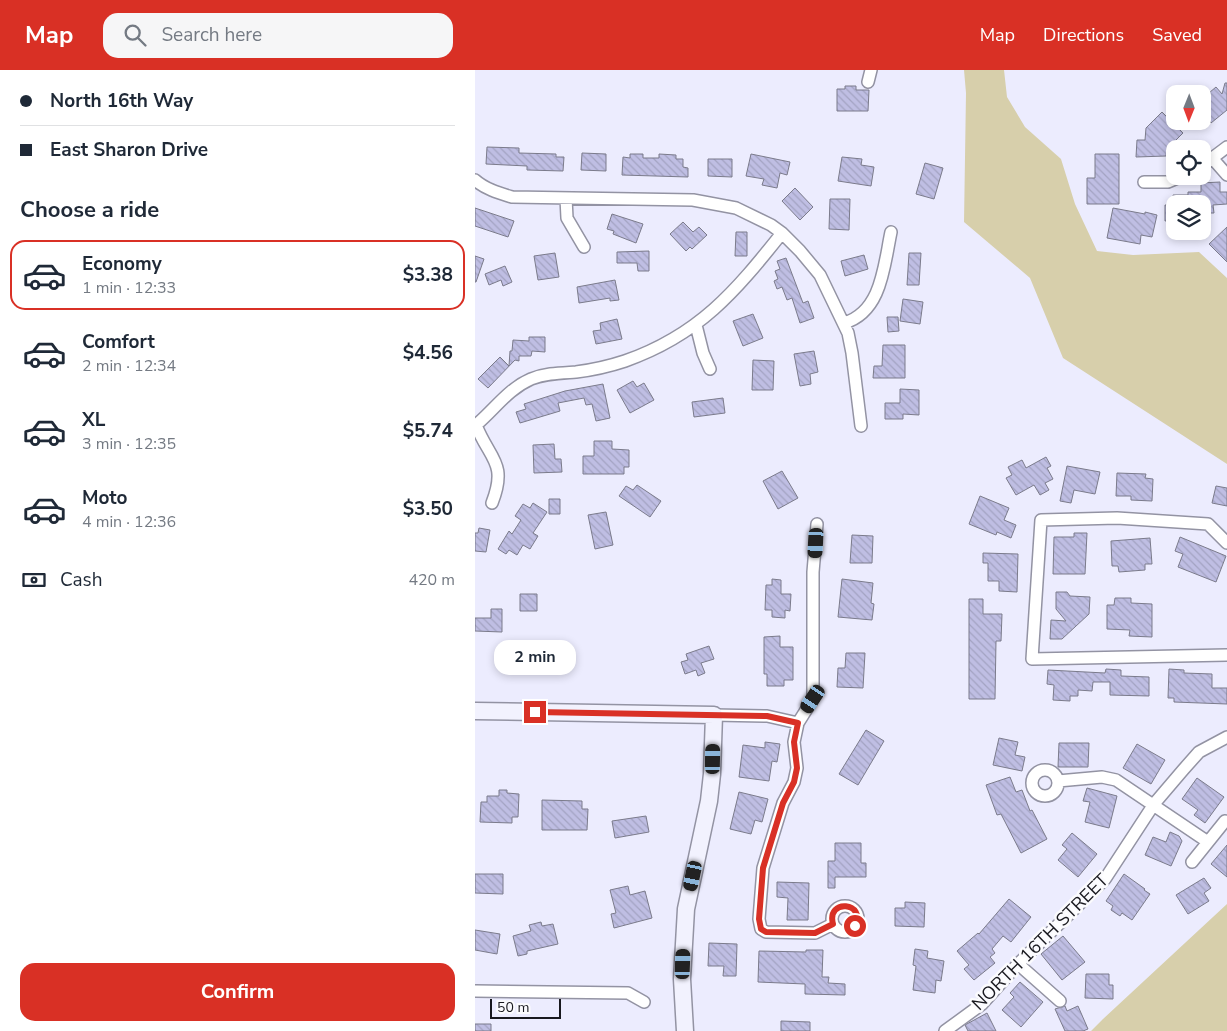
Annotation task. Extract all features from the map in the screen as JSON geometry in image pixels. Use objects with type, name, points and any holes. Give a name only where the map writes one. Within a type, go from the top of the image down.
[{"type":"street","points":[[868,82],[871,70]]},
{"type":"street","points":[[1227,146],[1213,159],[1227,175]]},
{"type":"street","points":[[475,180],[480,185],[512,197],[693,200],[718,203],[736,208],[782,233],[820,274],[844,323],[853,353],[861,426]]},
{"type":"street","points":[[1144,182],[1166,182]]},
{"type":"street","points":[[566,198],[567,218],[584,247]]},
{"type":"street","points":[[844,323],[862,315],[875,296],[881,282],[891,232]]},
{"type":"street","points":[[492,502],[498,486],[498,472],[493,455],[476,425],[506,394],[531,379],[545,374],[579,372],[623,361],[647,352],[696,325],[735,290],[782,233]]},
{"type":"street","points":[[696,325],[703,353],[710,369]]},
{"type":"street","points":[[1227,542],[1208,524],[1117,518],[1041,520],[1032,659],[1227,655]]},
{"type":"street","points":[[817,524],[813,572],[813,699],[798,723],[794,742],[797,768],[794,782],[783,803],[763,868],[759,919],[761,929],[766,932],[815,933],[833,924]]},
{"type":"street","points":[[475,711],[767,716],[798,723]]},
{"type":"street","points":[[685,1031],[683,979],[686,909],[709,801],[714,715]]},
{"type":"street","name":"NORTH 16TH STREET","points":[[945,1031],[982,1004],[1018,964],[1105,879],[1155,804],[1199,752],[1227,737]]},
{"type":"street","points":[[1058,781],[1102,777],[1116,780],[1155,804],[1208,842]]},
{"type":"street","points":[[1192,862],[1225,821]]},
{"type":"street","points":[[1018,964],[1060,1002]]},
{"type":"street","points":[[475,991],[628,993],[644,1002]]},
{"type":"shaded area","points":[[964,70],[1004,70],[1007,97],[1025,127],[1061,159],[1075,204],[1097,251],[1133,255],[1199,252],[1227,278],[1227,464],[1063,358],[1030,278],[964,222],[966,93]]},
{"type":"shaded area","points":[[1227,904],[1227,1031],[1091,1031],[1103,1019]]},
{"type":"building","points":[[1225,83],[1227,83],[1227,110],[1211,123],[1211,91],[1216,87],[1222,94]]},
{"type":"building","points":[[845,86],[856,86],[856,90],[869,90],[868,111],[837,111],[837,89],[845,89]]},
{"type":"building","points":[[1162,112],[1166,116],[1166,130],[1180,130],[1183,133],[1176,140],[1166,140],[1166,156],[1136,157],[1137,140],[1145,140],[1146,128]]},
{"type":"building","points":[[487,147],[519,148],[519,153],[556,154],[556,157],[564,157],[563,171],[527,170],[527,166],[486,164]]},
{"type":"building","points":[[582,153],[606,154],[606,171],[581,170]]},
{"type":"building","points":[[630,154],[643,154],[643,158],[659,158],[659,154],[676,155],[676,159],[683,159],[683,167],[688,168],[688,177],[622,175],[623,157],[630,158]]},
{"type":"building","points":[[751,154],[790,162],[787,175],[780,173],[777,188],[762,185],[764,179],[746,176]]},
{"type":"building","points":[[1095,154],[1119,154],[1119,204],[1087,204],[1087,178],[1095,178]]},
{"type":"building","points":[[842,157],[862,159],[861,165],[874,167],[871,186],[838,181]]},
{"type":"building","points":[[708,159],[732,159],[732,177],[708,176]]},
{"type":"building","points":[[925,163],[943,168],[934,199],[916,194]]},
{"type":"building","points":[[1211,182],[1220,182],[1220,192],[1227,192],[1227,204],[1213,205],[1214,213],[1211,213],[1211,195],[1188,195],[1188,192],[1201,192],[1201,185],[1211,185]]},
{"type":"building","points":[[795,188],[813,207],[800,220],[782,201]]},
{"type":"building","points":[[830,199],[850,199],[849,230],[829,229]]},
{"type":"building","points":[[1165,205],[1166,205],[1166,221]]},
{"type":"building","points":[[475,208],[514,221],[508,237],[475,226]]},
{"type":"building","points":[[1113,208],[1157,215],[1152,237],[1141,235],[1140,244],[1107,238]]},
{"type":"building","points":[[612,214],[643,224],[636,243],[613,234],[614,231],[607,229]]},
{"type":"building","points":[[683,222],[693,232],[699,227],[707,235],[692,249],[690,247],[686,251],[670,234]]},
{"type":"building","points":[[1227,227],[1227,262],[1209,244]]},
{"type":"building","points":[[736,232],[747,232],[747,256],[735,256]]},
{"type":"building","points":[[649,251],[649,271],[638,271],[637,263],[617,263],[617,252]]},
{"type":"building","points":[[555,253],[559,277],[538,280],[534,256]]},
{"type":"building","points":[[909,253],[921,253],[919,285],[907,285]]},
{"type":"building","points":[[864,255],[868,269],[845,276],[841,261]]},
{"type":"building","points":[[475,256],[484,259],[476,282],[475,282]]},
{"type":"building","points":[[786,258],[803,303],[808,301],[814,318],[800,323],[792,298],[787,300],[782,287],[777,289],[774,281],[778,279],[775,271],[780,269],[777,261]]},
{"type":"building","points":[[505,266],[512,282],[503,286],[501,280],[489,285],[485,274]]},
{"type":"building","points":[[615,280],[619,300],[610,301],[610,298],[579,303],[577,287]]},
{"type":"building","points":[[903,299],[923,302],[920,324],[900,321]]},
{"type":"building","points":[[753,314],[763,338],[743,346],[733,321]]},
{"type":"building","points":[[887,317],[898,317],[899,331],[888,332]]},
{"type":"building","points":[[617,319],[622,339],[596,344],[593,331],[601,330],[600,323]]},
{"type":"building","points":[[529,337],[545,337],[545,352],[532,351],[531,356],[519,356],[519,361],[515,360],[488,388],[478,379],[500,357],[509,366],[513,340],[529,341]]},
{"type":"building","points":[[883,345],[905,345],[905,378],[873,378],[874,366],[882,366]]},
{"type":"building","points":[[814,351],[818,372],[810,374],[811,384],[800,386],[794,354]]},
{"type":"building","points":[[753,360],[774,361],[773,390],[752,390]]},
{"type":"building","points":[[633,381],[637,387],[644,383],[654,400],[630,413],[617,390]]},
{"type":"building","points":[[603,384],[610,418],[596,421],[592,404],[586,405],[584,398],[558,403],[560,411],[520,423],[516,412],[526,409],[524,404],[565,391]]},
{"type":"building","points":[[900,389],[919,390],[919,415],[903,414],[903,419],[885,419],[885,403],[900,403]]},
{"type":"building","points":[[723,398],[725,413],[694,417],[692,402]]},
{"type":"building","points":[[594,441],[612,441],[612,449],[629,450],[629,467],[624,467],[624,474],[583,474],[583,456],[594,456]]},
{"type":"building","points":[[554,444],[555,459],[561,459],[562,472],[534,473],[533,445]]},
{"type":"building","points":[[1046,457],[1051,466],[1047,468],[1053,479],[1045,483],[1049,490],[1040,495],[1034,485],[1016,495],[1006,478],[1012,475],[1008,467],[1022,460],[1026,468]]},
{"type":"building","points":[[1067,466],[1100,472],[1095,494],[1074,490],[1071,503],[1060,501]]},
{"type":"building","points":[[782,471],[798,498],[778,509],[763,481]]},
{"type":"building","points":[[1117,473],[1146,474],[1145,478],[1153,479],[1152,501],[1131,500],[1131,496],[1116,496]]},
{"type":"building","points":[[637,485],[661,501],[650,517],[619,496],[626,486],[633,490]]},
{"type":"building","points":[[1216,486],[1227,488],[1227,506],[1212,503]]},
{"type":"building","points":[[980,496],[1009,508],[1004,520],[1016,525],[1011,538],[997,532],[996,535],[969,524]]},
{"type":"building","points":[[549,499],[560,499],[560,514],[549,514]]},
{"type":"building","points":[[533,503],[547,512],[533,533],[538,536],[530,549],[523,545],[517,555],[509,550],[506,554],[498,549],[509,531],[512,534],[521,520],[515,516],[523,504],[530,508]]},
{"type":"building","points":[[606,512],[613,545],[595,549],[588,515]]},
{"type":"building","points":[[479,528],[490,530],[486,552],[475,551],[475,533],[478,533]]},
{"type":"building","points":[[1074,533],[1087,533],[1085,574],[1053,574],[1054,537],[1074,537]]},
{"type":"building","points":[[852,535],[873,536],[872,563],[850,563]]},
{"type":"building","points":[[1180,537],[1226,556],[1216,582],[1178,567],[1183,554],[1175,551]]},
{"type":"building","points":[[1150,538],[1152,564],[1145,564],[1145,570],[1119,572],[1118,566],[1112,566],[1111,541]]},
{"type":"building","points":[[983,553],[1018,554],[1017,592],[999,591],[999,581],[988,581],[988,563],[983,563]]},
{"type":"building","points":[[772,579],[781,580],[781,594],[791,594],[790,611],[785,610],[785,618],[772,617],[772,610],[765,610],[766,585],[772,585]]},
{"type":"building","points":[[842,579],[873,583],[871,603],[874,604],[872,620],[838,617]]},
{"type":"building","points":[[1056,592],[1067,592],[1070,596],[1090,597],[1089,614],[1062,639],[1050,639],[1051,620],[1066,621],[1056,609]]},
{"type":"building","points":[[520,594],[537,594],[537,611],[520,611]]},
{"type":"building","points":[[1115,598],[1131,598],[1131,603],[1152,604],[1152,637],[1129,636],[1130,630],[1107,629],[1107,605],[1114,605]]},
{"type":"building","points":[[969,599],[983,599],[983,614],[1002,614],[1001,641],[996,641],[995,699],[969,699]]},
{"type":"building","points":[[491,609],[502,609],[502,632],[475,631],[475,618],[491,618]]},
{"type":"building","points":[[780,636],[780,647],[793,647],[793,680],[784,680],[784,686],[767,686],[767,674],[764,674],[764,637]]},
{"type":"building","points":[[520,642],[553,642],[553,657],[520,657]]},
{"type":"building","points":[[709,646],[714,659],[701,663],[705,673],[698,676],[696,670],[685,674],[681,662],[688,660],[686,654]]},
{"type":"building","points":[[846,653],[865,653],[863,688],[837,687],[838,668],[845,668]]},
{"type":"building","points":[[1106,669],[1121,670],[1121,676],[1149,677],[1149,696],[1110,695],[1110,682],[1093,682],[1092,691],[1078,690],[1078,696],[1070,696],[1070,701],[1053,700],[1054,685],[1047,684],[1048,670],[1105,673]]},
{"type":"building","points":[[1169,669],[1184,670],[1184,673],[1212,674],[1212,688],[1227,688],[1227,704],[1174,702],[1174,698],[1168,698]]},
{"type":"building","points":[[866,730],[884,741],[858,785],[839,774]]},
{"type":"building","points":[[999,738],[1018,742],[1015,755],[1025,757],[1022,771],[993,765]]},
{"type":"building","points":[[765,742],[780,744],[777,762],[772,761],[769,781],[739,777],[743,745],[765,748]]},
{"type":"building","points":[[1059,743],[1089,743],[1088,767],[1058,767]]},
{"type":"building","points":[[1137,744],[1165,760],[1151,784],[1123,768]]},
{"type":"building","points":[[1010,777],[1016,792],[1022,790],[1030,811],[1032,810],[1047,839],[1021,853],[1001,814],[997,815],[986,785]]},
{"type":"building","points":[[1197,778],[1224,797],[1205,823],[1194,815],[1198,810],[1182,799]]},
{"type":"building","points":[[1087,788],[1117,796],[1109,828],[1085,822],[1090,802],[1083,801]]},
{"type":"building","points":[[499,790],[507,790],[507,793],[519,794],[518,817],[512,817],[512,823],[480,822],[481,802],[487,802],[487,796],[499,796]]},
{"type":"building","points":[[739,792],[768,799],[762,822],[755,820],[751,834],[730,829]]},
{"type":"building","points":[[542,800],[582,801],[582,809],[588,809],[587,830],[542,830]]},
{"type":"building","points":[[646,816],[649,832],[615,838],[612,821]]},
{"type":"building","points":[[1170,832],[1179,836],[1182,841],[1171,866],[1145,855],[1153,837],[1166,842]]},
{"type":"building","points":[[1072,833],[1097,854],[1078,877],[1058,860],[1067,849],[1062,845]]},
{"type":"building","points":[[835,843],[861,843],[861,863],[866,863],[866,877],[835,877],[835,888],[828,888],[828,861],[835,861]]},
{"type":"building","points":[[1227,845],[1227,877],[1211,864]]},
{"type":"building","points":[[475,874],[503,874],[503,894],[475,893]]},
{"type":"building","points":[[1124,874],[1150,894],[1132,920],[1122,913],[1120,916],[1111,910],[1113,906],[1106,901]]},
{"type":"building","points":[[1204,878],[1211,888],[1204,893],[1209,901],[1188,914],[1176,895]]},
{"type":"building","points":[[777,882],[809,883],[808,920],[787,920],[788,898],[777,897]]},
{"type":"building","points":[[628,886],[630,895],[645,891],[652,918],[614,928],[611,914],[616,913],[610,890]]},
{"type":"building","points":[[1009,899],[1031,917],[1011,942],[1003,936],[992,949],[995,953],[990,957],[995,963],[974,980],[964,969],[969,965],[957,951],[979,934]]},
{"type":"building","points":[[905,902],[925,903],[924,927],[895,926],[895,908],[905,908]]},
{"type":"building","points":[[541,922],[542,926],[553,924],[558,944],[527,951],[527,954],[518,956],[513,936],[531,931],[529,925]]},
{"type":"building","points":[[475,930],[500,934],[497,954],[475,950]]},
{"type":"building","points":[[1063,936],[1085,962],[1062,980],[1041,954]]},
{"type":"building","points":[[709,943],[737,944],[736,976],[723,976],[724,966],[708,966]]},
{"type":"building","points":[[915,949],[928,951],[927,958],[944,961],[941,981],[936,980],[935,993],[913,990],[916,966],[913,965]]},
{"type":"building","points":[[806,950],[823,950],[822,977],[829,977],[828,983],[845,984],[845,995],[805,994],[805,984],[758,982],[759,951],[806,952]]},
{"type":"building","points":[[1086,974],[1109,974],[1109,985],[1113,985],[1113,999],[1085,998]]},
{"type":"building","points":[[1020,982],[1043,1002],[1021,1027],[1002,1010],[1014,997],[1010,993]]},
{"type":"building","points":[[1065,1006],[1067,1011],[1078,1006],[1088,1029],[1083,1031],[1065,1031],[1055,1009]]},
{"type":"building","points":[[987,1013],[996,1031],[968,1031],[965,1025]]},
{"type":"building","points":[[781,1021],[810,1022],[810,1031],[781,1031]]},
{"type":"building","points":[[475,1024],[491,1024],[491,1031],[475,1031]]},
{"type":"route","points":[[535,712],[767,716],[798,723],[794,742],[797,768],[794,782],[783,803],[763,868],[759,919],[761,929],[766,932],[815,933],[833,924],[832,916],[838,907],[842,906],[853,908],[857,914],[858,918],[855,926]]}]
